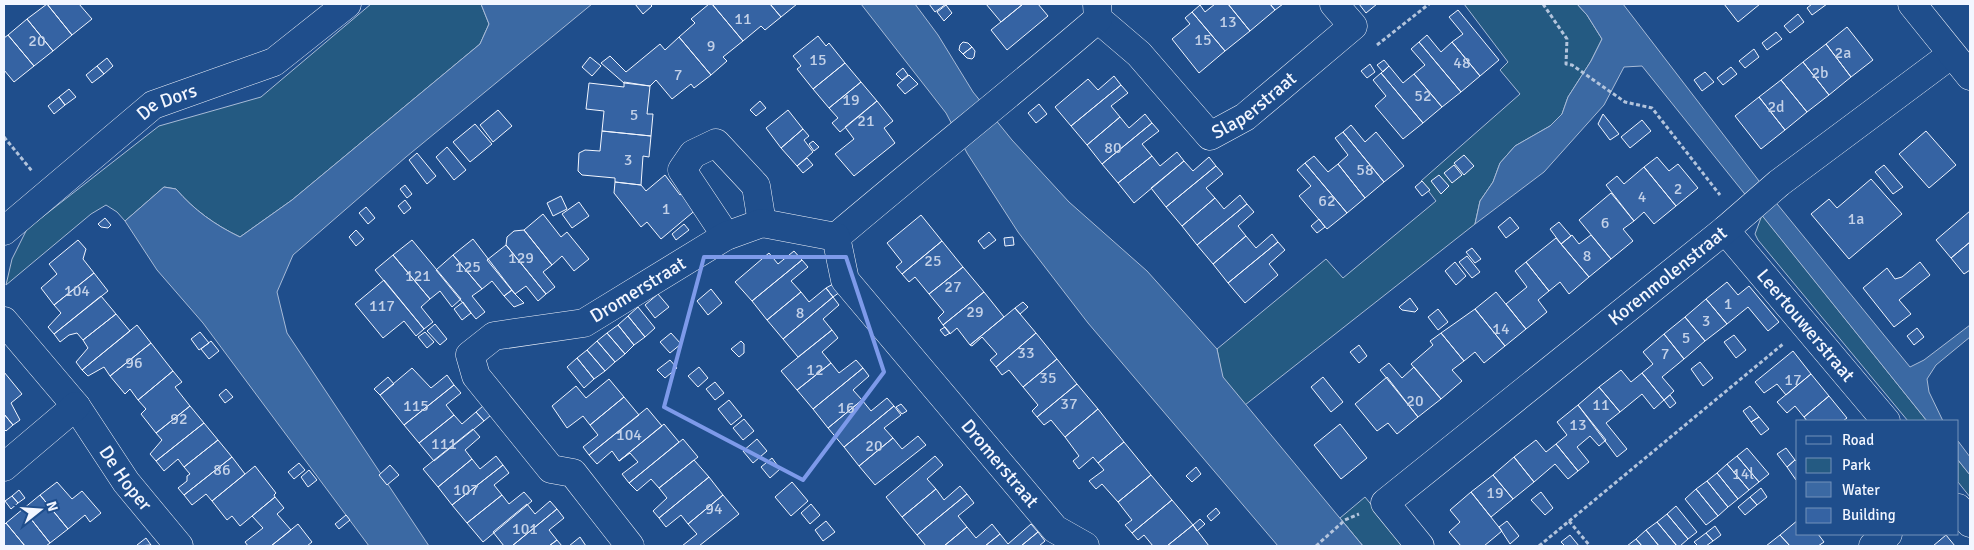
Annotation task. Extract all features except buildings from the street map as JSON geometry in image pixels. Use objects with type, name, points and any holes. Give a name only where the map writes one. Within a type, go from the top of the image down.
[{"type":"street","name":"De Dors","points":[[4,231],[153,104],[274,62],[347,4]]},
{"type":"street","points":[[1334,4],[1353,26]]},
{"type":"street","points":[[1912,4],[1970,76]]},
{"type":"street","name":"Slaperstraat","points":[[836,237],[948,142],[998,105],[1097,11],[1139,54],[1210,136],[1245,116],[1353,26]]},
{"type":"street","name":"Korenmolenstraat","points":[[1420,546],[1385,503],[1779,184],[1952,54]]},
{"type":"street","points":[[726,236],[682,170],[693,154],[716,143],[756,186],[762,223],[836,237]]},
{"type":"street","name":"Leertouwerstraat","points":[[1737,219],[1807,325],[1885,420]]},
{"type":"street","name":"Dromerstraat","points":[[630,546],[573,473],[551,469],[531,446],[476,376],[470,355],[494,336],[584,323],[726,236],[762,223]]},
{"type":"street","name":"Dromerstraat","points":[[836,237],[845,280],[1055,530],[1085,546]]},
{"type":"street","name":"De Hoper","points":[[4,321],[76,406],[126,482],[179,546]]},
{"type":"street","points":[[4,467],[76,406]]},
{"type":"street","points":[[1959,509],[1970,523]]},
{"type":"street","points":[[1873,546],[1887,535]]},
{"type":"path","points":[[1353,26],[1378,45],[1429,4]]},
{"type":"path","points":[[1543,4],[1567,40],[1566,64],[1572,64],[1625,102],[1652,108],[1737,219]]},
{"type":"path","points":[[4,137],[49,192]]},
{"type":"path","points":[[1539,546],[1807,325]]},
{"type":"path","points":[[1316,546],[1345,520]]},
{"type":"path","points":[[1569,521],[1590,546]]},
{"type":"highlighted area","points":[[704,257],[846,257],[884,372],[803,480],[664,407]]},
{"type":"green space","points":[[371,4],[481,4],[489,24],[480,44],[292,200],[240,237],[205,216],[176,189],[164,187],[125,221],[117,212],[106,205],[91,214],[6,285],[12,259],[27,229],[159,126],[261,97]]},
{"type":"green space","points":[[1464,4],[1577,4],[1587,15],[1602,39],[1591,61],[1568,97],[1562,114],[1550,126],[1515,146],[1500,163],[1493,182],[1480,201],[1475,224],[1245,405],[1222,377],[1217,349],[1326,259],[1343,278],[1436,201],[1421,181],[1520,94],[1500,70],[1508,62]]},
{"type":"green space","points":[[1762,215],[1926,420],[1907,420],[1755,234]]},
{"type":"green space","points":[[1959,461],[1970,475],[1970,497],[1959,483]]},
{"type":"green space","points":[[1365,497],[1405,546],[1363,546],[1340,518]]},
{"type":"water","points":[[481,4],[592,4],[406,157],[293,255],[277,292],[287,333],[429,546],[369,546],[203,323],[157,270],[125,221],[164,187],[176,189],[205,216],[240,237],[292,200],[480,44],[489,24]]},
{"type":"water","points":[[861,4],[915,4],[938,35],[973,92],[1012,140],[1069,202],[1147,271],[1217,349],[1223,377],[1363,546],[1278,546],[1088,323],[1018,232],[967,153],[946,113]]},
{"type":"water","points":[[1577,4],[1623,4],[1769,194],[1910,367],[1924,360],[1970,325],[1970,337],[1936,365],[1927,379],[1929,392],[1943,420],[1926,420],[1642,66],[1624,67],[1604,105],[1544,172],[1475,224],[1480,201],[1493,182],[1500,163],[1515,146],[1550,126],[1562,114],[1568,97],[1591,61],[1602,39],[1587,15]]},
{"type":"water","points":[[1959,442],[1970,457],[1970,475],[1959,461]]}]
